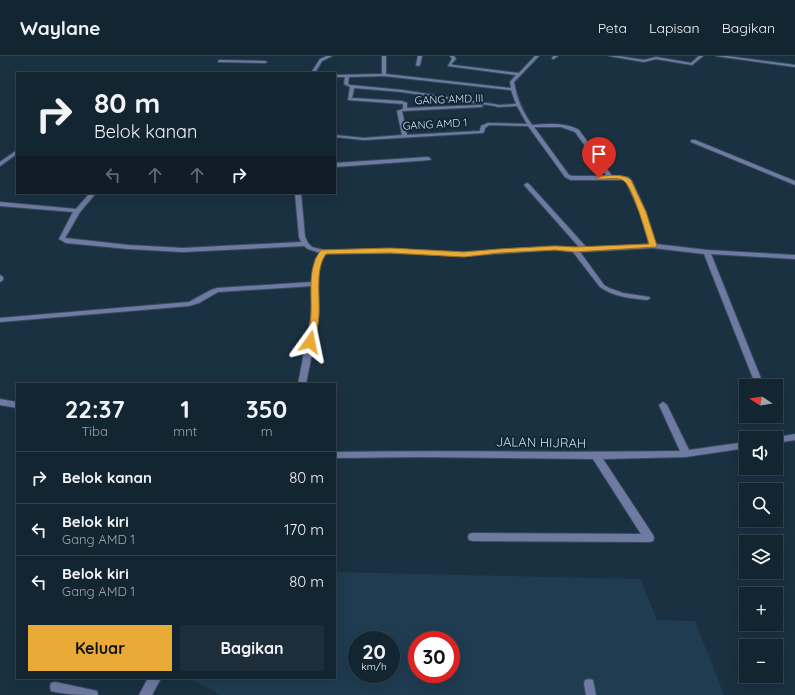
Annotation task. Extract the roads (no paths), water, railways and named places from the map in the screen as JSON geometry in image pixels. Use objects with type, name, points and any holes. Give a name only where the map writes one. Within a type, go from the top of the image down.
[{"type":"street","points":[[226,56],[218,62],[265,62]]},
{"type":"street","points":[[316,56],[322,58],[330,56]]},
{"type":"street","points":[[384,56],[384,75]]},
{"type":"street","points":[[418,65],[420,56]]},
{"type":"street","points":[[452,56],[454,59],[449,65],[518,74]]},
{"type":"street","points":[[537,56],[518,74],[512,82],[512,89],[531,126],[567,176],[576,179],[610,177],[626,178],[629,181],[643,212],[653,246]]},
{"type":"street","points":[[611,56],[644,61],[656,58],[692,64],[701,56]]},
{"type":"street","points":[[718,56],[795,66]]},
{"type":"street","points":[[314,72],[322,58]]},
{"type":"street","name":"GANG AMD III","points":[[336,76],[384,75],[512,89]]},
{"type":"street","points":[[347,76],[346,84],[352,86],[402,91],[502,106]]},
{"type":"street","name":"GANG AMD III","points":[[352,86],[350,99],[402,102],[405,103],[405,109],[520,106]]},
{"type":"street","points":[[405,109],[399,111],[405,136]]},
{"type":"street","name":"GANG AMD 1","points":[[336,136],[364,139],[482,132],[483,127],[488,124],[531,126]]},
{"type":"street","points":[[531,126],[562,125],[577,131],[610,177]]},
{"type":"street","points":[[693,141],[795,183]]},
{"type":"street","points":[[0,164],[16,153]]},
{"type":"street","points":[[336,165],[428,159]]},
{"type":"street","points":[[527,185],[584,248]]},
{"type":"street","points":[[92,194],[77,211],[62,239],[63,241],[128,247],[188,250],[305,244]]},
{"type":"street","points":[[298,194],[302,237],[305,244],[310,248],[324,252],[390,250],[464,254],[555,248],[575,250],[584,248],[653,246],[707,252],[795,256]]},
{"type":"street","points":[[0,204],[77,211]]},
{"type":"street","points":[[575,250],[602,286],[608,291],[647,298]]},
{"type":"street","points":[[302,383],[315,316],[315,284],[318,259],[324,252]]},
{"type":"street","points":[[707,252],[757,379]]},
{"type":"street","points":[[0,320],[189,304],[198,301],[209,293],[217,290],[315,284]]},
{"type":"street","points":[[0,402],[16,405]]},
{"type":"street","points":[[663,405],[686,454]]},
{"type":"street","points":[[783,439],[795,437]]},
{"type":"street","name":"JALAN HIJRAH","points":[[336,455],[422,454],[596,456],[686,454],[739,446]]},
{"type":"street","points":[[473,537],[650,538],[596,456]]},
{"type":"street","points":[[145,695],[154,679]]},
{"type":"lane","points":[[55,687],[93,695]]}]
